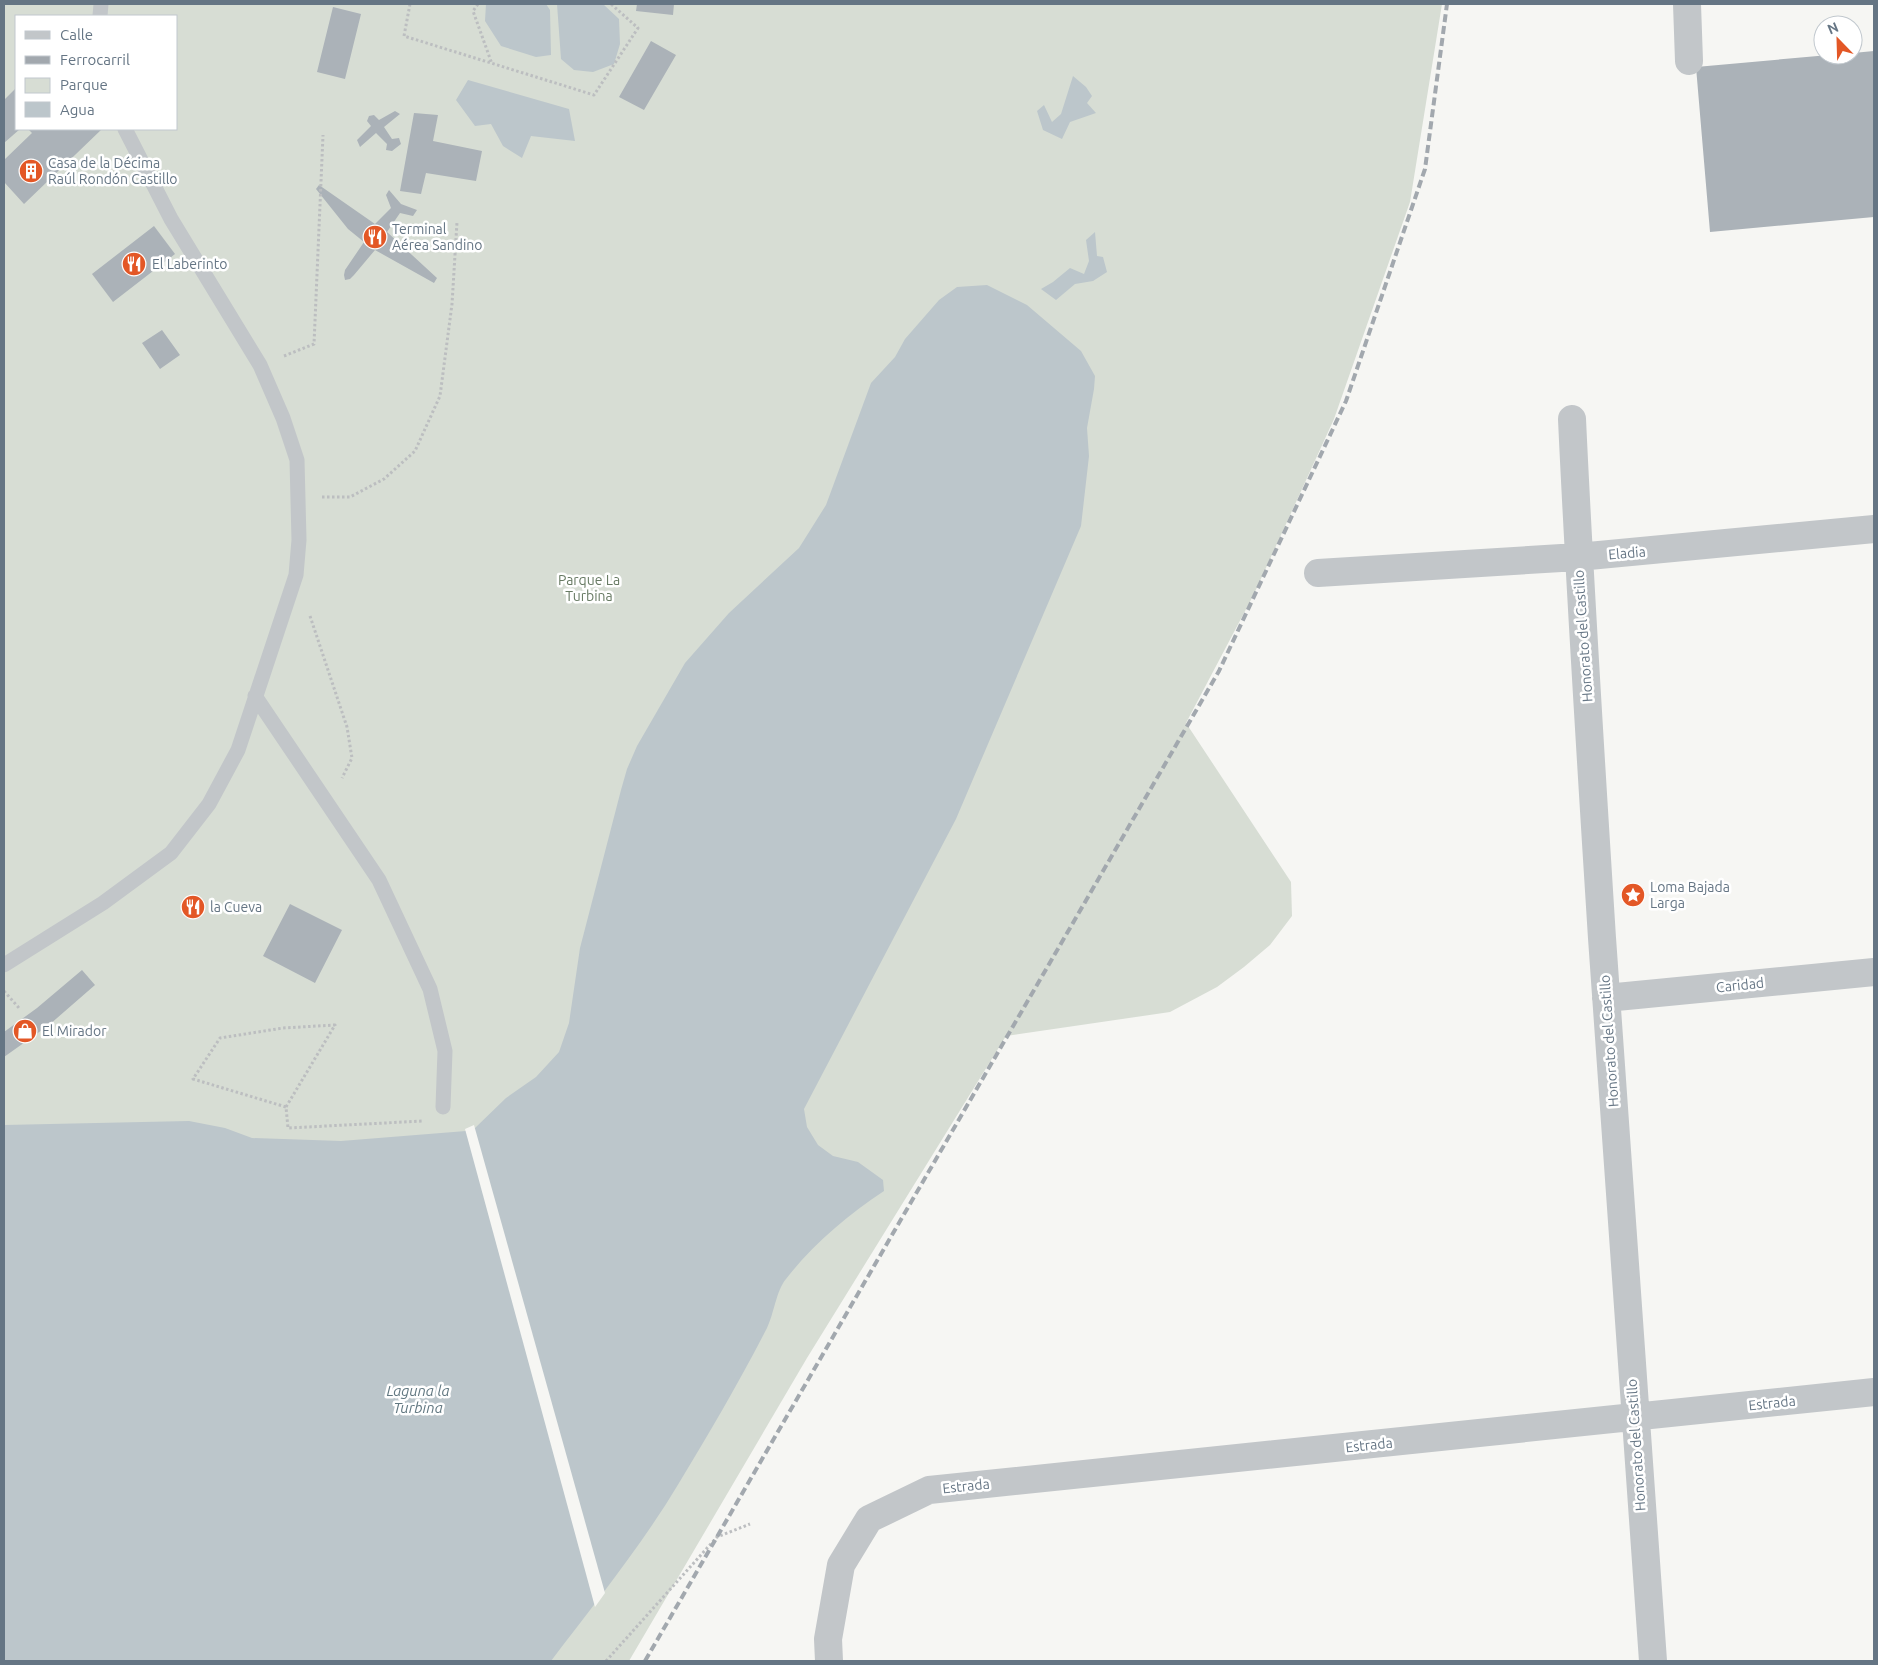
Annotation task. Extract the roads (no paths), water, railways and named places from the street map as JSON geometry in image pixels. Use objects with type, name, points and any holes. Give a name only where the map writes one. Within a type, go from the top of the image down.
[{"type":"street","points":[[1687,4],[1689,61]]},
{"type":"street","name":"Honorato del Castillo","points":[[1572,419],[1578,557],[1606,998],[1634,1418],[1653,1661]]},
{"type":"street","name":"Eladia","points":[[1318,573],[1578,557],[1874,529]]},
{"type":"street","name":"Caridad","points":[[1606,998],[1874,972]]},
{"type":"street","name":"Estrada","points":[[829,1661],[828,1639],[841,1565],[869,1519],[929,1490],[1874,1392]]},
{"type":"lane","points":[[4,965],[103,903],[171,853],[208,804],[238,750],[296,575],[298,540],[296,460],[283,418],[260,365],[171,219],[126,130]]},
{"type":"lane","points":[[255,696],[379,880],[430,989],[445,1051],[443,1107]]},
{"type":"water","points":[[486,4],[546,4],[550,10],[551,55],[536,57],[501,46],[485,21]]},
{"type":"water","points":[[557,4],[603,4],[619,19],[620,44],[614,64],[593,72],[574,70],[561,59]]},
{"type":"water","points":[[1073,76],[1086,87],[1092,96],[1087,103],[1096,113],[1070,122],[1062,139],[1043,130],[1037,111],[1044,105],[1052,122],[1061,114]]},
{"type":"water","points":[[468,80],[569,109],[575,141],[531,136],[522,158],[503,146],[491,124],[475,126],[456,100]]},
{"type":"water","points":[[1095,232],[1097,256],[1103,257],[1107,272],[1093,281],[1075,284],[1056,300],[1041,289],[1070,268],[1084,274],[1089,261],[1086,240]]},
{"type":"water","name":"Laguna la Turbina","points":[[987,285],[1027,305],[1081,351],[1095,376],[1087,428],[1089,456],[1081,526],[956,819],[804,1109],[807,1127],[818,1145],[833,1156],[858,1162],[883,1180],[884,1191],[832,1231],[796,1266],[786,1279],[780,1290],[767,1328],[735,1387],[665,1506],[634,1551],[551,1661],[4,1661],[4,1125],[189,1121],[225,1128],[252,1138],[341,1141],[466,1131],[475,1128],[506,1098],[536,1077],[559,1052],[569,1023],[580,948],[621,790],[627,769],[637,746],[685,663],[729,613],[799,548],[826,505],[871,383],[895,357],[905,339],[939,300],[957,287]]},
{"type":"railway","points":[[645,1661],[1219,671],[1346,401],[1425,169],[1447,4]]},
{"type":"place","name":"Casa de la Décima Raúl Rondón Castillo","points":[[31,171]]},
{"type":"place","name":"Terminal Aérea Sandino","points":[[375,237]]},
{"type":"place","name":"El Laberinto","points":[[134,264]]},
{"type":"place","name":"Loma Bajada Larga","points":[[1633,895]]},
{"type":"place","name":"la Cueva","points":[[193,907]]},
{"type":"place","name":"El Mirador","points":[[25,1031]]},
{"type":"park label","name":"Parque La Turbina","points":[[589,588]]}]
